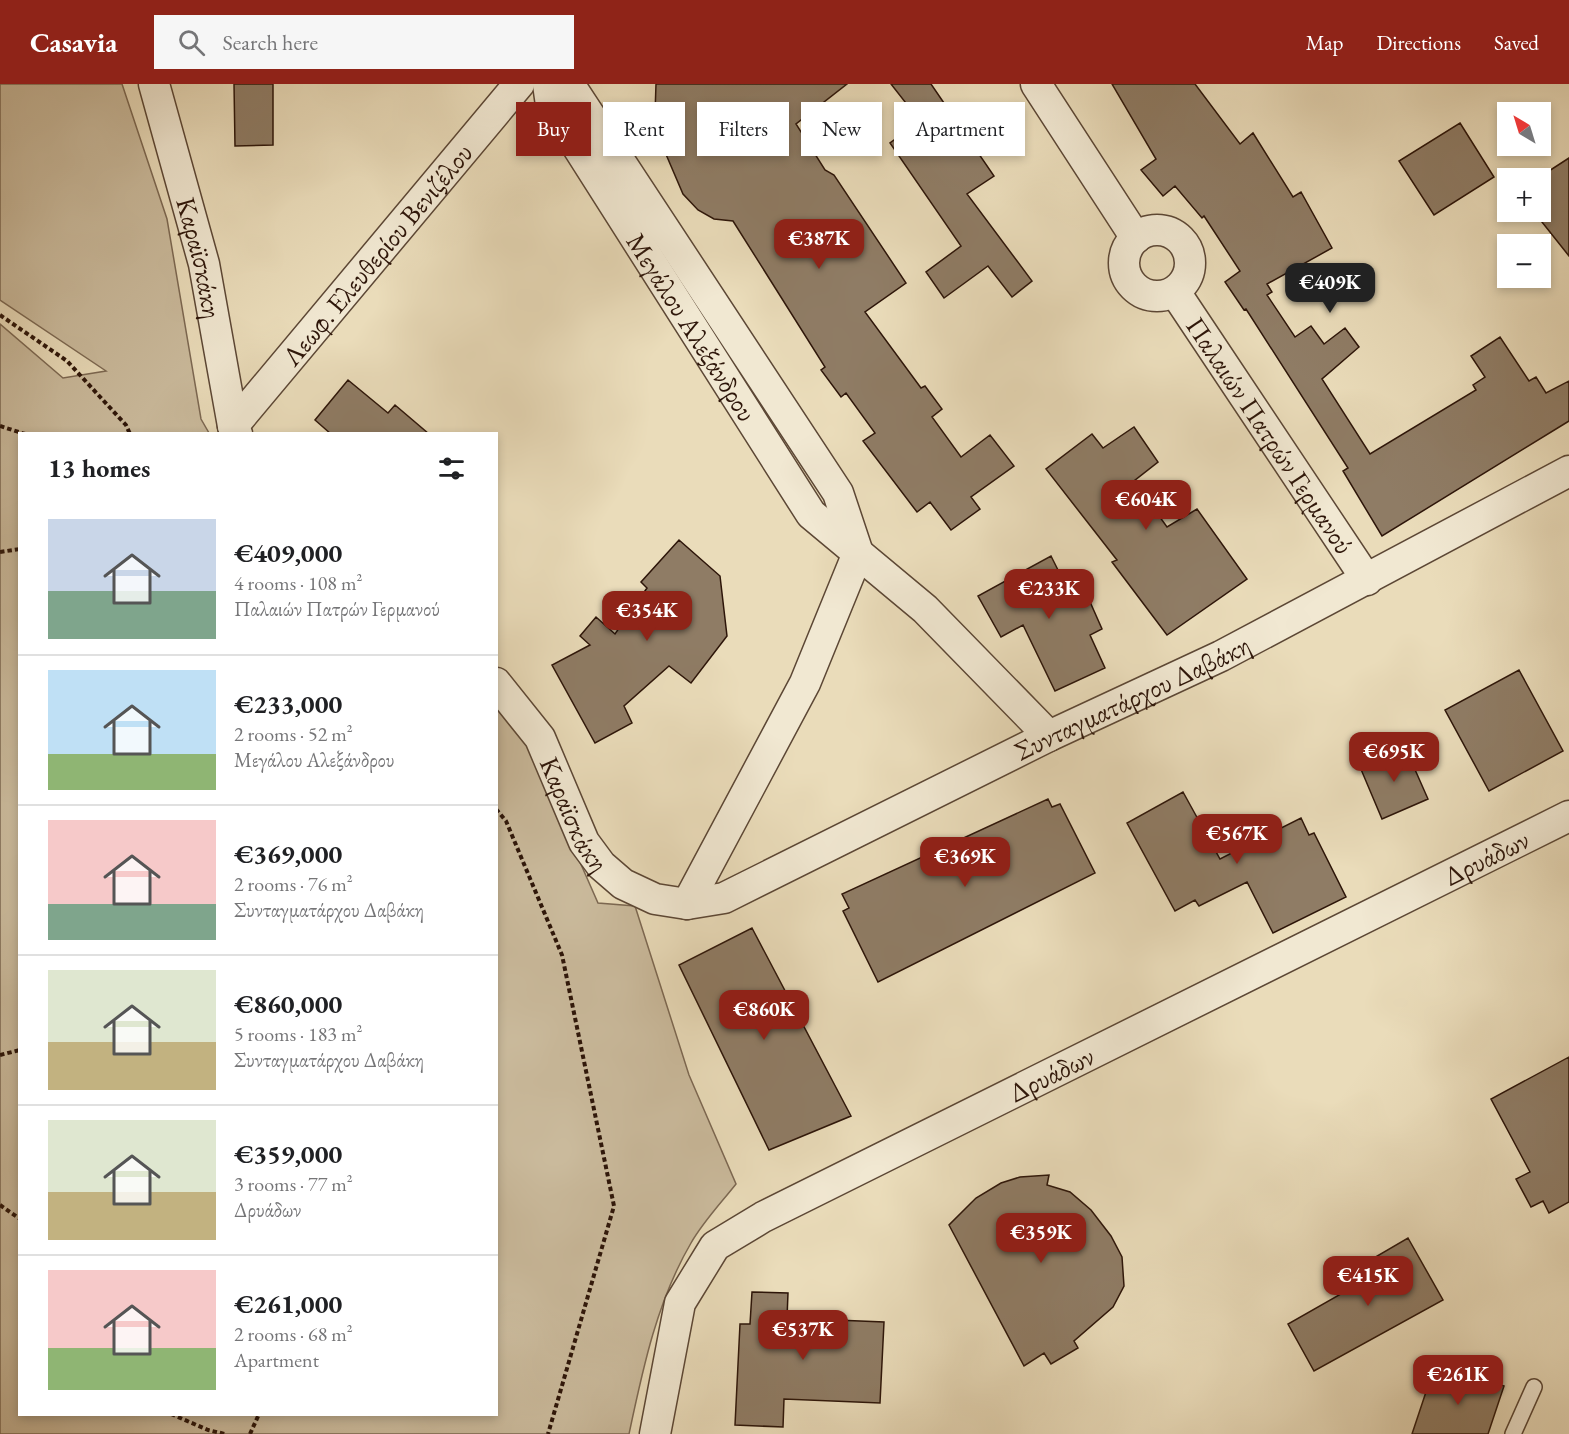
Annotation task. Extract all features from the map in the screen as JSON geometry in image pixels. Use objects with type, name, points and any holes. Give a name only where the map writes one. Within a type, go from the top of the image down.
[{"type":"street","name":"Καραϊσκάκη","points":[[154,84],[204,264],[235,430]]},
{"type":"street","name":"Λεωφ. Ελευθερίου Βενιζέλου","points":[[235,430],[519,84]]},
{"type":"street","name":"Μεγάλου Αλεξάνδρου","points":[[548,84],[551,105],[811,514],[925,609],[1049,736]]},
{"type":"street","name":"Μεγάλου Αλεξάνδρου","points":[[569,84],[838,493],[858,553]]},
{"type":"street","points":[[1036,84],[1136,238]]},
{"type":"street","name":"Παλαιών Πατρών Γερμανού","points":[[1156,230],[1176,236],[1184,244],[1191,264],[1188,275],[1175,292],[1153,296],[1134,287],[1124,268],[1128,247],[1136,238],[1156,230]]},
{"type":"street","name":"Παλαιών Πατρών Γερμανού","points":[[1175,292],[1367,580]]},
{"type":"street","name":"Συνταγματάρχου Δαβάκη","points":[[687,904],[724,898],[1049,736],[1221,656],[1569,471]]},
{"type":"street","points":[[687,904],[805,683],[858,553]]},
{"type":"street","name":"Καραϊσκάκη","points":[[498,686],[540,738],[584,842],[601,866],[623,884],[655,899],[687,904]]},
{"type":"street","name":"Δρυάδων","points":[[655,1434],[680,1304],[715,1246],[763,1217],[1569,816]]},
{"type":"lane","points":[[1513,1434],[1534,1387]]},
{"type":"path","points":[[0,315],[67,361],[126,425],[129,432]]},
{"type":"path","points":[[0,426],[19,432]]},
{"type":"path","points":[[0,552],[18,549]]},
{"type":"path","points":[[498,811],[506,821],[562,955],[614,1206],[549,1434]]},
{"type":"path","points":[[0,1055],[18,1050]]},
{"type":"path","points":[[0,1205],[18,1218]]},
{"type":"path","points":[[176,1416],[208,1430],[225,1434]]},
{"type":"path","points":[[250,1434],[258,1416]]},
{"type":"shaded area","points":[[0,84],[122,84],[167,219],[201,419],[208,432],[18,432],[18,1416],[498,1416],[498,701],[528,744],[598,903],[635,906],[689,1075],[736,1184],[696,1235],[669,1288],[646,1360],[629,1434],[0,1434],[0,324],[63,378],[106,371],[0,300]]},
{"type":"building","points":[[234,84],[273,84],[273,145],[235,146]]},
{"type":"building","points":[[656,84],[847,84],[824,102],[801,102],[801,120],[796,124],[801,132],[801,156],[816,156],[825,170],[834,175],[906,283],[865,312],[921,388],[925,386],[942,409],[932,417],[961,457],[990,435],[1014,466],[971,497],[980,509],[951,530],[930,502],[917,512],[863,441],[875,433],[846,393],[841,397],[821,370],[825,367],[733,221],[714,219],[698,210],[683,194],[667,156],[685,156],[685,102],[655,102]]},
{"type":"building","points":[[891,84],[931,84],[943,102],[905,102]]},
{"type":"building","points":[[1112,84],[1195,84],[1240,144],[1253,133],[1293,197],[1301,192],[1332,248],[1267,284],[1272,292],[1267,295],[1295,337],[1311,326],[1324,344],[1345,328],[1359,347],[1322,379],[1370,454],[1476,390],[1473,385],[1485,377],[1471,356],[1500,337],[1529,381],[1536,377],[1546,393],[1569,381],[1569,421],[1382,536],[1343,471],[1348,468],[1246,309],[1244,310],[1225,282],[1240,271],[1204,216],[1202,218],[1175,186],[1163,196],[1141,170],[1156,159]]},
{"type":"building","points":[[1460,123],[1494,177],[1434,215],[1399,161]]},
{"type":"building","points":[[899,156],[980,156],[994,176],[967,194],[1032,281],[1012,297],[988,266],[944,298],[926,272],[961,246]]},
{"type":"building","points":[[1569,158],[1569,256],[1542,222],[1551,222],[1551,170]]},
{"type":"building","points":[[348,380],[388,413],[395,405],[427,432],[329,432],[315,420]]},
{"type":"building","points":[[1134,427],[1158,462],[1134,481],[1167,527],[1197,509],[1247,579],[1167,635],[1112,562],[1117,560],[1046,469],[1092,434],[1103,448]]},
{"type":"building","points":[[679,540],[720,576],[727,636],[691,683],[669,666],[624,706],[632,723],[595,743],[552,665],[590,645],[580,636],[596,617],[615,634],[647,588],[641,582]]},
{"type":"building","points":[[1051,556],[1065,584],[1079,577],[1102,629],[1090,635],[1105,668],[1055,691],[1023,625],[1001,637],[978,596]]},
{"type":"building","points":[[1519,670],[1563,751],[1489,791],[1445,710]]},
{"type":"building","points":[[1405,747],[1428,799],[1382,819],[1360,767]]},
{"type":"building","points":[[1183,792],[1220,859],[1301,818],[1309,835],[1314,833],[1346,897],[1273,933],[1247,882],[1199,906],[1195,900],[1175,911],[1127,823]]},
{"type":"building","points":[[1048,799],[1052,807],[1060,804],[1095,873],[878,982],[843,911],[849,908],[842,894]]},
{"type":"building","points":[[752,928],[851,1116],[769,1150],[679,965]]},
{"type":"building","points":[[1569,1057],[1569,1202],[1549,1213],[1543,1201],[1531,1207],[1516,1179],[1530,1172],[1491,1099]]},
{"type":"building","points":[[1049,1175],[1047,1185],[1070,1192],[1091,1210],[1111,1236],[1122,1257],[1124,1286],[1113,1307],[1074,1341],[1078,1348],[1051,1364],[1044,1353],[1024,1366],[949,1225],[976,1198],[1001,1183],[1020,1177]]},
{"type":"building","points":[[1408,1238],[1443,1300],[1314,1371],[1288,1324],[1355,1286],[1353,1280],[1376,1267],[1372,1259]]},
{"type":"building","points":[[752,1292],[788,1293],[787,1318],[884,1322],[880,1403],[784,1399],[783,1427],[735,1425],[740,1324],[750,1324]]},
{"type":"building","points":[[1450,1369],[1504,1386],[1488,1434],[1412,1434],[1431,1377],[1446,1381]]}]
